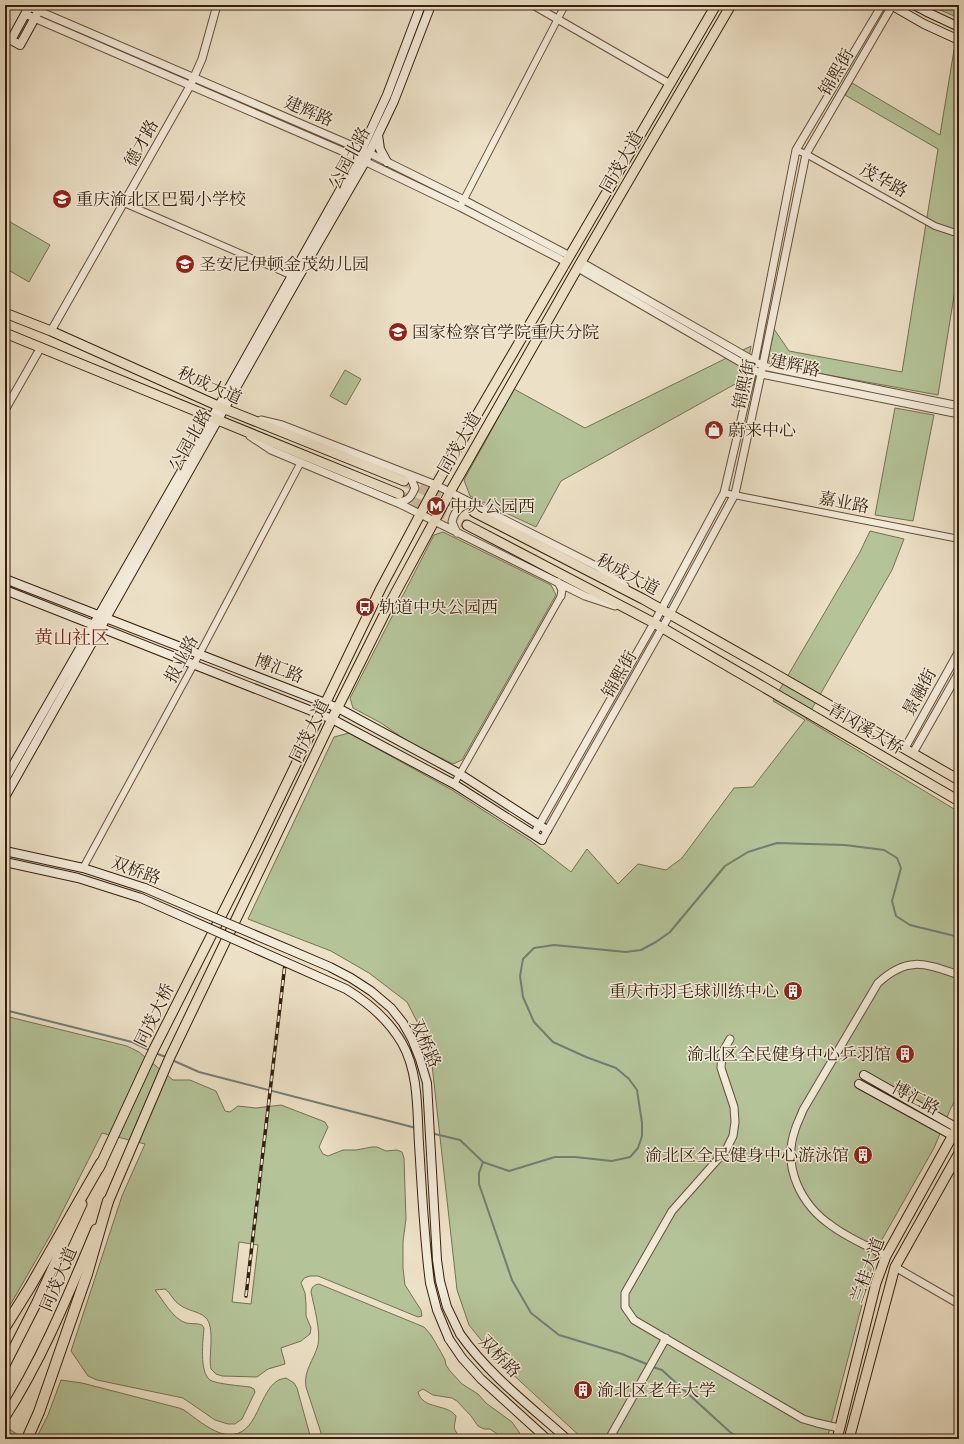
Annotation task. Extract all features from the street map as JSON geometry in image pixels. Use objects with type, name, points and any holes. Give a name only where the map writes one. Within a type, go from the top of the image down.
[{"type":"highway","points":[[5,1327],[30,1287],[101,1163]]},
{"type":"highway","points":[[27,1439],[39,1412],[87,1274],[108,1201]]},
{"type":"main road","name":"公园北路","points":[[366,151],[421,5]]},
{"type":"main road","name":"公园北路","points":[[5,779],[103,616],[366,151],[378,134],[394,101],[431,5]]},
{"type":"main road","name":"同茂大道","points":[[227,904],[380,588],[436,485],[716,5]]},
{"type":"main road","name":"同茂大道","points":[[241,911],[332,719],[390,603],[434,521],[731,5]]},
{"type":"main road","points":[[891,5],[924,24],[959,40]]},
{"type":"main road","points":[[914,5],[929,14],[959,27]]},
{"type":"main road","points":[[27,8],[11,40],[20,45],[35,20],[40,8]]},
{"type":"main road","points":[[378,134],[380,149],[387,162]]},
{"type":"main road","name":"秋成大道","points":[[5,313],[221,408],[406,478]]},
{"type":"main road","name":"秋成大道","points":[[5,333],[240,429],[397,498]]},
{"type":"main road","name":"秋成大道","points":[[473,508],[643,599],[765,668]]},
{"type":"main road","name":"秋成大道","points":[[467,525],[636,613],[758,683]]},
{"type":"main road","name":"博汇路","points":[[5,579],[200,653],[338,708],[460,774],[548,830]]},
{"type":"main road","name":"博汇路","points":[[5,590],[332,719],[454,784],[542,840]]},
{"type":"main road","name":"公园北路","points":[[5,797],[97,626]]},
{"type":"main road","name":"青冈溪大桥","points":[[765,668],[909,750]]},
{"type":"main road","name":"青冈溪大桥","points":[[758,683],[959,800]]},
{"type":"main road","points":[[909,750],[959,780]]},
{"type":"main road","name":"双桥路","points":[[5,850],[83,868],[144,888],[351,978],[376,995],[391,1008],[412,1039],[427,1083],[437,1260],[440,1281],[447,1306],[460,1334],[473,1352],[490,1370],[567,1439]]},
{"type":"main road","name":"双桥路","points":[[8,862],[78,878],[141,898],[346,989],[382,1015],[394,1030],[403,1045],[415,1084],[430,1283],[437,1310],[449,1339],[462,1358],[481,1379],[547,1439]]},
{"type":"main road","name":"同茂大桥","points":[[112,1140],[154,1049],[227,904]]},
{"type":"main road","name":"同茂大桥","points":[[131,1149],[170,1057],[241,911]]},
{"type":"main road","name":"博汇路","points":[[864,1075],[957,1131]]},
{"type":"main road","name":"博汇路","points":[[858,1084],[957,1131]]},
{"type":"main road","name":"兰桂大道","points":[[836,1439],[876,1283],[886,1256],[957,1131]]},
{"type":"main road","name":"同茂大道","points":[[5,1364],[43,1288],[112,1140]]},
{"type":"main road","name":"同茂大道","points":[[5,1416],[45,1348],[131,1149]]},
{"type":"main road","name":"兰桂大道","points":[[849,1439],[895,1267],[959,1153]]},
{"type":"street","name":"德才路","points":[[51,332],[190,86],[209,38],[217,5]]},
{"type":"street","points":[[533,5],[670,84]]},
{"type":"street","points":[[462,203],[566,5]]},
{"type":"street","name":"锦熙街","points":[[534,834],[654,623],[724,493],[753,369],[796,150],[882,5]]},
{"type":"street","name":"锦熙街","points":[[542,840],[670,614],[735,494],[763,366],[806,154],[891,5]]},
{"type":"street","name":"建辉路","points":[[27,8],[40,8],[194,78],[366,151],[568,259]]},
{"type":"street","name":"建辉路","points":[[27,8],[35,20],[462,203]]},
{"type":"street","name":"茂华路","points":[[796,150],[806,154],[935,226],[959,234]]},
{"type":"street","points":[[124,204],[295,277]]},
{"type":"street","name":"建辉路","points":[[580,265],[763,366],[959,406]]},
{"type":"street","name":"建辉路","points":[[580,265],[761,374],[959,414]]},
{"type":"street","points":[[5,410],[41,347]]},
{"type":"street","points":[[240,429],[271,450],[404,501],[411,496],[415,488],[412,481],[406,478]]},
{"type":"street","name":"报业路","points":[[83,868],[200,653],[301,462]]},
{"type":"street","points":[[406,478],[436,485],[450,492],[473,508]]},
{"type":"street","name":"嘉业路","points":[[724,493],[959,539]]},
{"type":"street","points":[[397,498],[421,514],[457,533],[585,596],[636,613]]},
{"type":"street","points":[[457,533],[452,522],[456,511],[467,504],[473,508]]},
{"type":"street","points":[[454,784],[561,596],[562,590],[558,582]]},
{"type":"street","name":"景融街","points":[[909,750],[959,651]]},
{"type":"street","name":"景融街","points":[[909,750],[959,672]]},
{"type":"street","points":[[886,1256],[832,1226],[814,1211],[800,1193],[792,1171],[791,1150],[794,1130],[804,1110],[878,983],[889,973],[905,965],[922,964],[959,975]]},
{"type":"street","points":[[730,1039],[722,1053],[721,1068],[734,1107],[735,1122],[733,1136],[726,1150],[672,1211],[625,1293],[625,1307],[634,1320],[803,1419],[839,1428]]},
{"type":"street","points":[[895,1267],[959,1304]]},
{"type":"street","points":[[609,1439],[666,1338]]},
{"type":"green space","points":[[929,5],[959,5],[959,18],[933,7]]},
{"type":"green space","points":[[954,50],[959,52],[959,265],[938,395],[773,365],[768,360],[774,329],[789,351],[902,372],[938,149],[845,95],[852,83],[940,135]]},
{"type":"green space","points":[[5,219],[50,245],[29,282],[5,268]]},
{"type":"green space","points":[[751,346],[746,378],[561,481],[536,527],[470,496],[464,480],[514,389],[585,428]]},
{"type":"green space","points":[[345,370],[361,379],[346,405],[330,396]]},
{"type":"green space","points":[[895,408],[934,415],[913,521],[875,515]]},
{"type":"green space","points":[[870,531],[904,539],[892,570],[806,719],[959,812],[959,1093],[934,1148],[880,1243],[871,1270],[827,1439],[583,1439],[497,1360],[469,1325],[457,1290],[430,1047],[407,1002],[369,973],[331,951],[248,919],[334,737],[349,733],[452,790],[531,841],[571,872],[587,849],[618,884],[638,864],[666,870],[682,858],[734,788],[753,787],[805,720],[773,701],[860,552]]},
{"type":"green space","points":[[443,532],[551,585],[556,595],[462,760],[453,764],[407,741],[381,723],[353,708],[350,698],[434,535]]},
{"type":"green space","points":[[5,1016],[127,1046],[139,1052],[173,1080],[190,1080],[216,1091],[225,1111],[230,1112],[238,1106],[256,1108],[281,1105],[325,1122],[328,1127],[319,1147],[323,1154],[328,1156],[343,1150],[356,1150],[372,1147],[377,1147],[386,1151],[397,1150],[402,1152],[404,1158],[406,1219],[403,1242],[403,1268],[405,1285],[421,1310],[422,1316],[418,1317],[318,1276],[310,1276],[304,1278],[301,1283],[305,1293],[306,1316],[311,1328],[310,1334],[301,1341],[281,1348],[285,1364],[268,1369],[257,1377],[222,1376],[216,1374],[211,1369],[211,1334],[208,1321],[205,1317],[183,1307],[165,1289],[155,1290],[177,1318],[186,1323],[202,1325],[204,1328],[203,1363],[204,1370],[210,1380],[223,1384],[250,1387],[254,1389],[255,1392],[242,1419],[235,1424],[228,1424],[215,1420],[183,1398],[97,1380],[88,1376],[71,1351],[122,1196],[145,1144],[102,1133],[51,1234],[5,1314]],"holes":[[[239,1242],[258,1245],[251,1304],[232,1302]]]},
{"type":"green space","points":[[319,1284],[424,1327],[431,1335],[450,1371],[462,1384],[478,1394],[486,1403],[512,1422],[521,1437],[519,1439],[504,1439],[490,1429],[484,1429],[478,1426],[457,1401],[452,1398],[433,1395],[423,1389],[418,1392],[425,1402],[447,1409],[456,1416],[454,1428],[461,1439],[323,1439],[305,1381],[307,1371],[319,1340],[318,1326],[311,1292],[314,1286]]},
{"type":"green space","points":[[286,1378],[294,1383],[297,1388],[311,1439],[36,1439],[48,1415],[61,1380],[82,1383],[179,1408],[215,1431],[232,1434],[242,1431],[249,1425],[270,1388],[278,1380]]},
{"type":"green space","points":[[5,1426],[24,1439],[5,1439]]},
{"type":"waterway","points":[[431,1133],[460,1140],[483,1162],[509,1171],[555,1157],[575,1157],[612,1161],[630,1157],[638,1148],[642,1136],[642,1123],[637,1090],[629,1079],[616,1068],[586,1057],[553,1042],[534,1022],[523,997],[520,976],[523,959],[534,948],[554,945],[626,952],[641,950],[670,932],[725,866],[748,852],[777,843],[845,845],[884,850],[897,858],[901,868],[892,901],[896,916],[910,925],[959,937]]},
{"type":"waterway","points":[[5,1010],[132,1042],[149,1050]]},
{"type":"waterway","points":[[155,1053],[166,1057]]},
{"type":"waterway","points":[[172,1060],[199,1072],[416,1128]]},
{"type":"waterway","points":[[483,1162],[479,1173],[479,1184],[512,1280],[531,1313],[559,1335],[622,1354],[649,1365]]},
{"type":"waterway","points":[[653,1367],[662,1370],[730,1432],[741,1439]]},
{"type":"tunnel","points":[[407,483],[474,512]]},
{"type":"tunnel","points":[[400,495],[467,525]]},
{"type":"railway","points":[[246,1296],[285,964]]},
{"type":"place","name":"重庆渝北区巴蜀小学校","points":[[62,199]]},
{"type":"place","name":"圣安尼伊顿金茂幼儿园","points":[[185,264]]},
{"type":"place","name":"国家检察官学院重庆分院","points":[[398,332]]},
{"type":"place","name":"蔚来中心","points":[[714,430]]},
{"type":"place","name":"中央公园西","points":[[436,506]]},
{"type":"place","name":"轨道中央公园西","points":[[365,607]]},
{"type":"place","name":"重庆市羽毛球训练中心","points":[[793,991]]},
{"type":"place","name":"渝北区全民健身中心乒羽馆","points":[[905,1054]]},
{"type":"place","name":"渝北区全民健身中心游泳馆","points":[[863,1155]]},
{"type":"place","name":"渝北区老年大学","points":[[583,1390]]},
{"type":"district","name":"黄山社区","points":[[72,637]]}]
